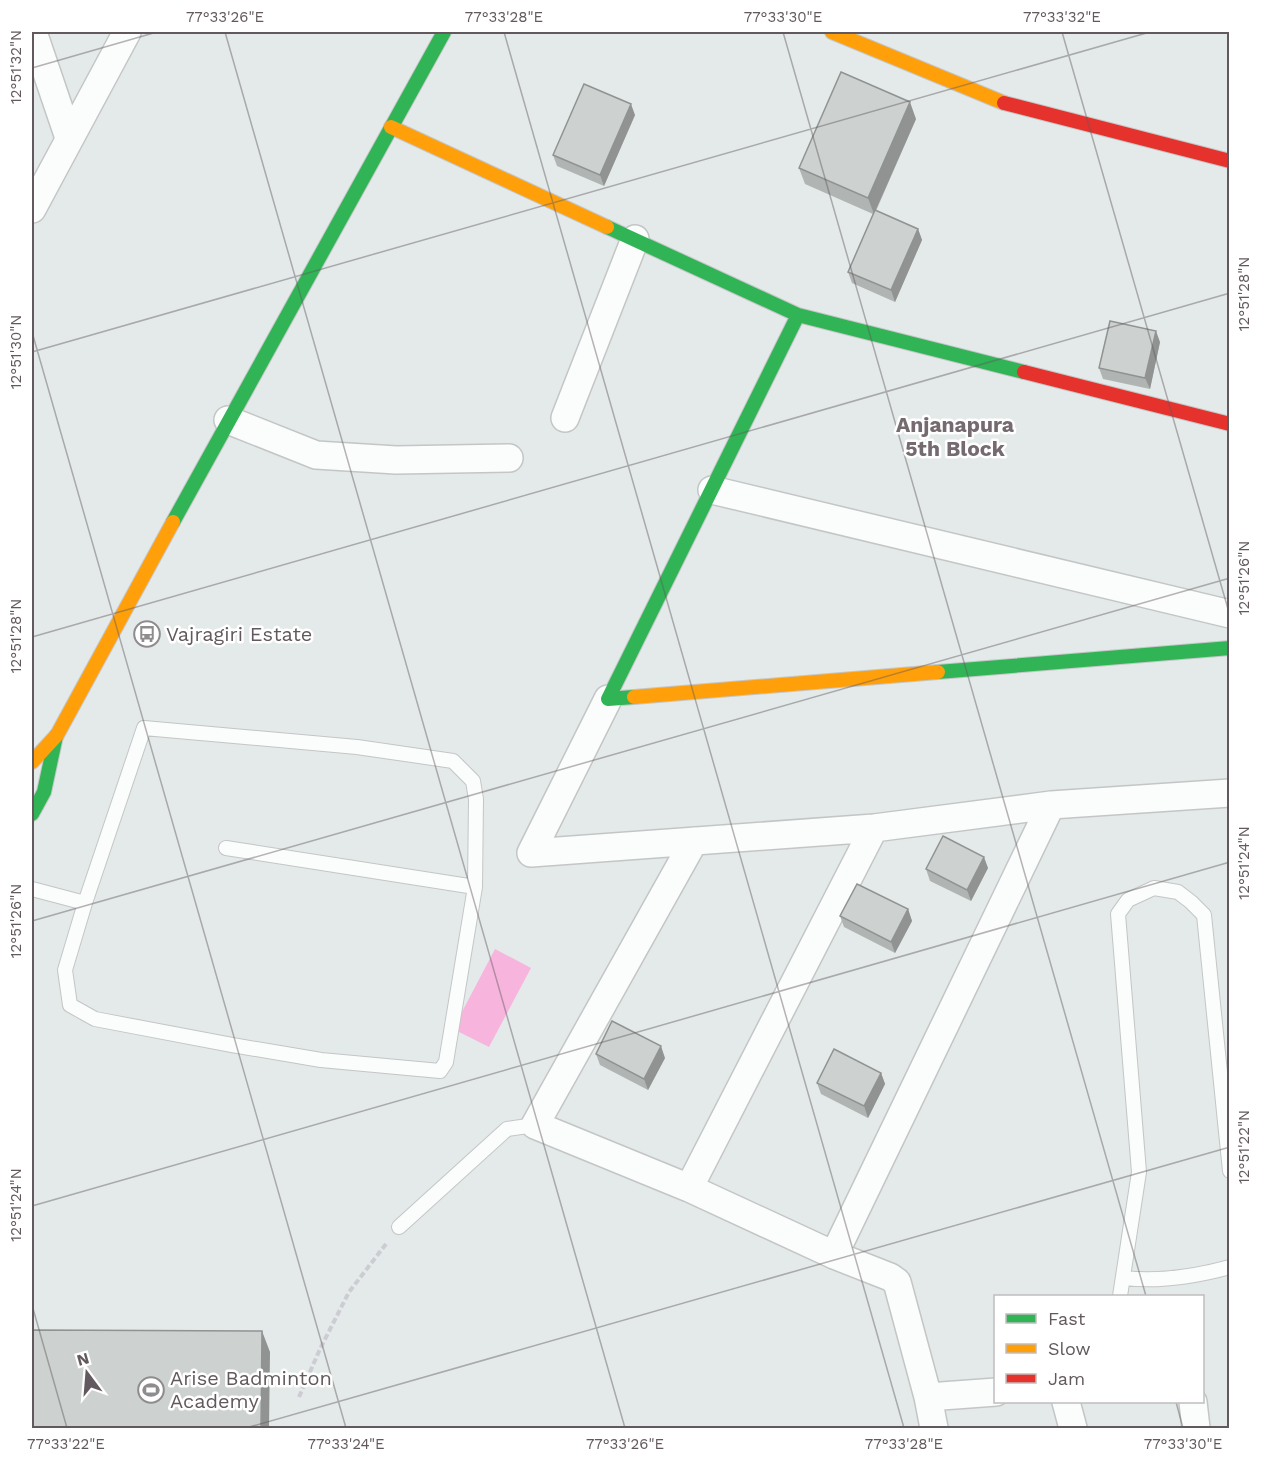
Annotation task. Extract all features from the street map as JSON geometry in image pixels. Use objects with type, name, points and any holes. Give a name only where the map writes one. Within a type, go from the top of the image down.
[{"type":"street","points":[[33,32],[69,138]]},
{"type":"street","points":[[32,209],[127,32]]},
{"type":"street","points":[[32,762],[57,735],[228,420],[444,32]]},
{"type":"street","points":[[832,32],[999,102],[1230,161]]},
{"type":"street","points":[[391,127],[798,315],[1230,423]]},
{"type":"street","points":[[565,418],[635,239]]},
{"type":"street","points":[[798,315],[531,853],[874,828],[1051,805],[1230,794]]},
{"type":"street","points":[[228,420],[316,454],[396,460],[509,458]]},
{"type":"street","points":[[712,490],[1230,614]]},
{"type":"street","points":[[608,699],[1230,648]]},
{"type":"street","points":[[32,814],[44,792],[57,735]]},
{"type":"street","points":[[834,1255],[1051,805]]},
{"type":"street","points":[[689,1188],[874,828]]},
{"type":"street","points":[[694,841],[535,1125],[689,1188],[897,1282],[934,1428]]},
{"type":"street","points":[[928,1397],[994,1392]]},
{"type":"street","points":[[1067,1403],[1073,1428]]},
{"type":"street","points":[[1193,1403],[1196,1428]]},
{"type":"lane","points":[[144,728],[357,747],[453,762],[473,781],[476,799],[475,887],[446,1062],[440,1071],[321,1060],[94,1019],[70,1005],[65,970],[144,728]]},
{"type":"lane","points":[[226,848],[475,887]]},
{"type":"lane","points":[[1120,1295],[1139,1172],[1118,914],[1128,900],[1154,888],[1178,892],[1204,915],[1230,1171]]},
{"type":"lane","points":[[32,889],[85,903]]},
{"type":"lane","points":[[399,1227],[507,1129],[535,1125]]},
{"type":"lane","points":[[1124,1278],[1206,1274],[1230,1267]]},
{"type":"path","points":[[299,1397],[349,1292],[399,1227]]},
{"type":"shaded area","points":[[495,949],[531,968],[489,1047],[453,1029]]},
{"type":"building","points":[[841,72],[910,102],[868,198],[799,168]]},
{"type":"building","points":[[584,84],[631,104],[600,175],[553,155]]},
{"type":"building","points":[[875,210],[918,229],[891,290],[848,272]]},
{"type":"building","points":[[1110,321],[1156,331],[1145,378],[1099,368]]},
{"type":"building","points":[[943,836],[984,857],[967,890],[926,869]]},
{"type":"building","points":[[857,884],[908,909],[891,942],[840,916]]},
{"type":"building","points":[[612,1021],[661,1046],[644,1079],[596,1054]]},
{"type":"building","points":[[834,1049],[881,1073],[864,1106],[817,1083]]},
{"type":"building","name":"Arise Badminton Academy","points":[[32,1330],[262,1331],[261,1428],[32,1428]]},
{"type":"traffic: fast","points":[[173,522],[444,32]]},
{"type":"traffic: fast","points":[[607,227],[798,315],[1024,372]]},
{"type":"traffic: fast","points":[[634,697],[608,699],[798,315]]},
{"type":"traffic: fast","points":[[938,672],[1230,648]]},
{"type":"traffic: fast","points":[[32,814],[44,792],[56,736]]},
{"type":"traffic: slow","points":[[832,32],[1004,103]]},
{"type":"traffic: slow","points":[[391,127],[607,227]]},
{"type":"traffic: slow","points":[[32,762],[57,735],[173,522]]},
{"type":"traffic: slow","points":[[634,697],[938,672]]},
{"type":"traffic: jam","points":[[1004,103],[1230,161]]},
{"type":"traffic: jam","points":[[1024,372],[1230,424]]},
{"type":"place","name":"Vajragiri Estate","points":[[147,634]]},
{"type":"place","name":"Arise Badminton Academy","points":[[151,1390]]},
{"type":"district","name":"Anjanapura 5th Block","points":[[955,437]]}]
